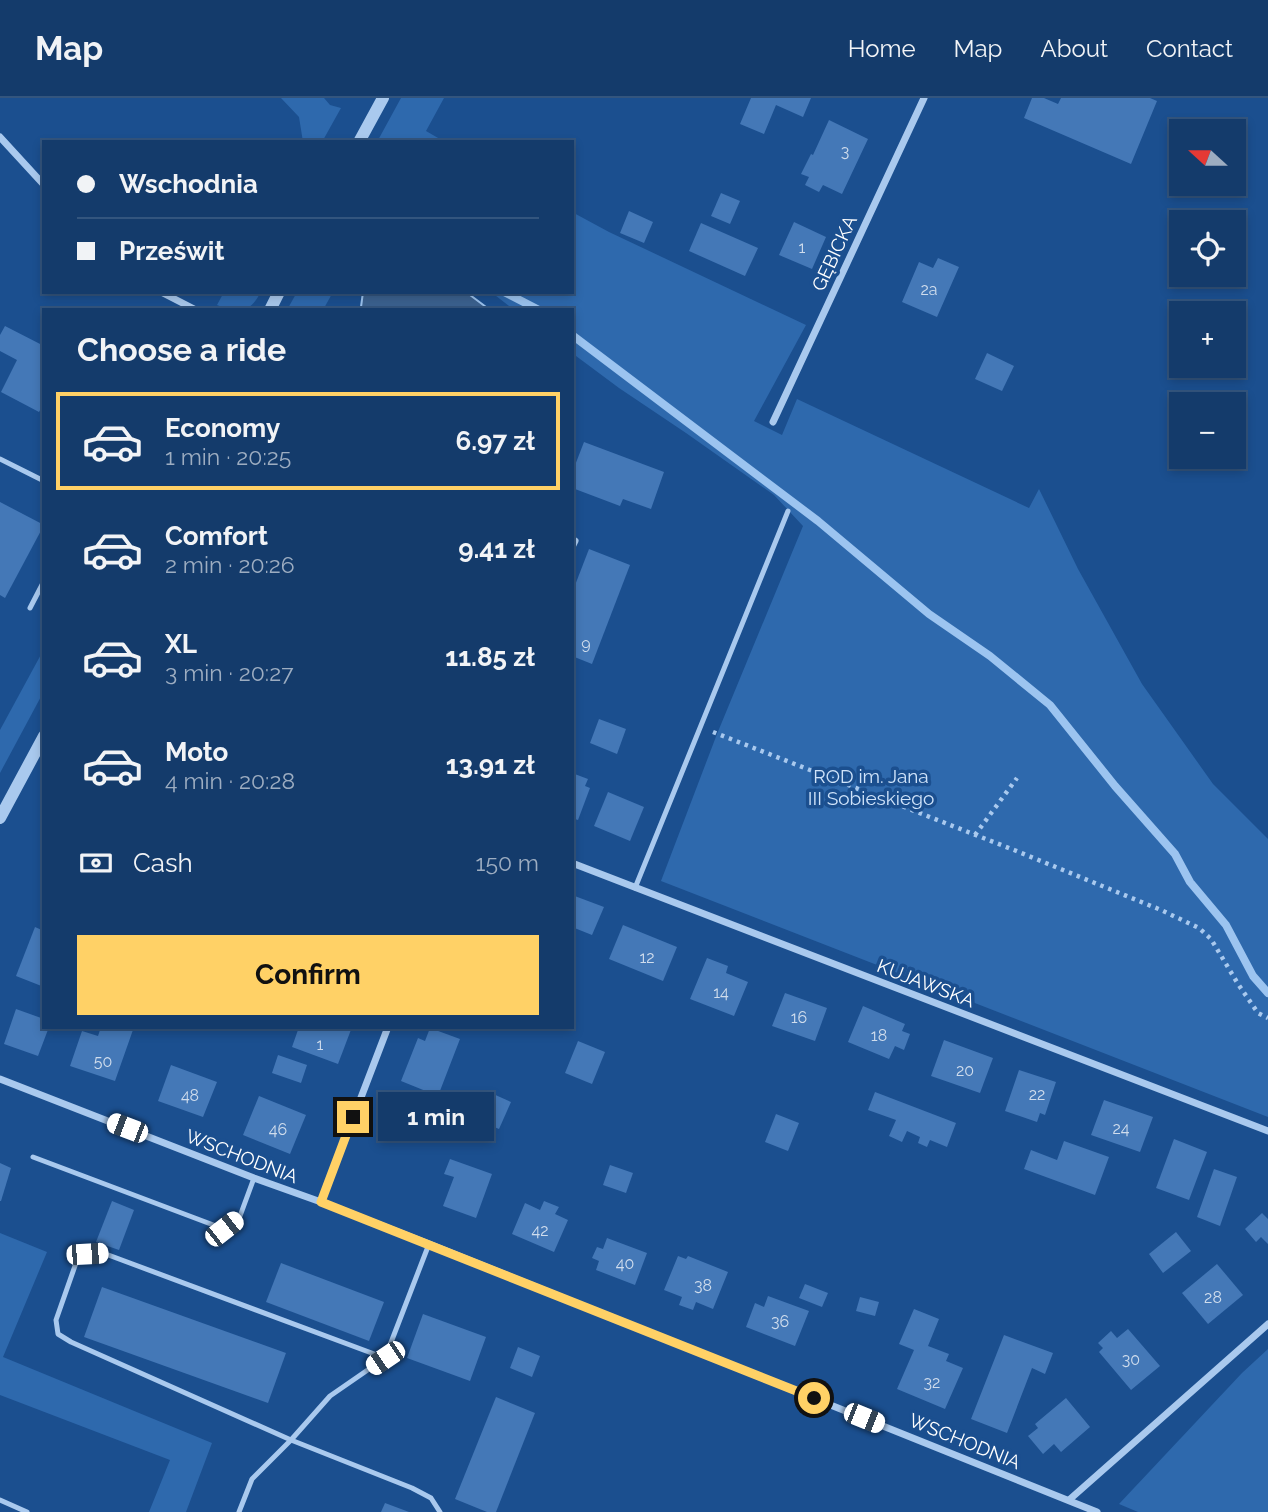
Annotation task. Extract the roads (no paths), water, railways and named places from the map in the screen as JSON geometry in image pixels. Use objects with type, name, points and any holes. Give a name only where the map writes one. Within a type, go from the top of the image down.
[{"type":"street","points":[[360,140],[383,98]]},
{"type":"street","name":"GĘBICKA","points":[[773,422],[924,98]]},
{"type":"street","points":[[0,137],[42,183]]},
{"type":"street","points":[[165,294],[192,308]]},
{"type":"street","points":[[0,818],[42,740]]},
{"type":"street","name":"KUJAWSKA","points":[[574,864],[1268,1131]]},
{"type":"street","points":[[321,1202],[387,1029]]},
{"type":"street","name":"WSCHODNIA","points":[[0,1079],[429,1244],[1097,1512]]},
{"type":"street","points":[[1069,1500],[1268,1324]]},
{"type":"lane","points":[[0,458],[42,480]]},
{"type":"lane","points":[[635,888],[788,511]]},
{"type":"lane","points":[[30,608],[42,585]]},
{"type":"lane","points":[[33,1157],[224,1229],[240,1216],[254,1178]]},
{"type":"lane","points":[[239,1512],[252,1479],[330,1396],[385,1358],[429,1244]]},
{"type":"lane","points":[[385,1358],[103,1253],[87,1254],[76,1263],[56,1320],[58,1334],[71,1342],[291,1440],[412,1488],[431,1498],[440,1512]]},
{"type":"lane","points":[[0,1500],[27,1512]]},
{"type":"waterway","points":[[508,294],[535,308]]},
{"type":"waterway","points":[[574,337],[818,521],[929,614],[990,656],[1050,705],[1115,786],[1175,854],[1190,882],[1226,925],[1253,976],[1268,993]]},
{"type":"park label","name":"ROD im. Jana III Sobieskiego","points":[[871,787]]}]
